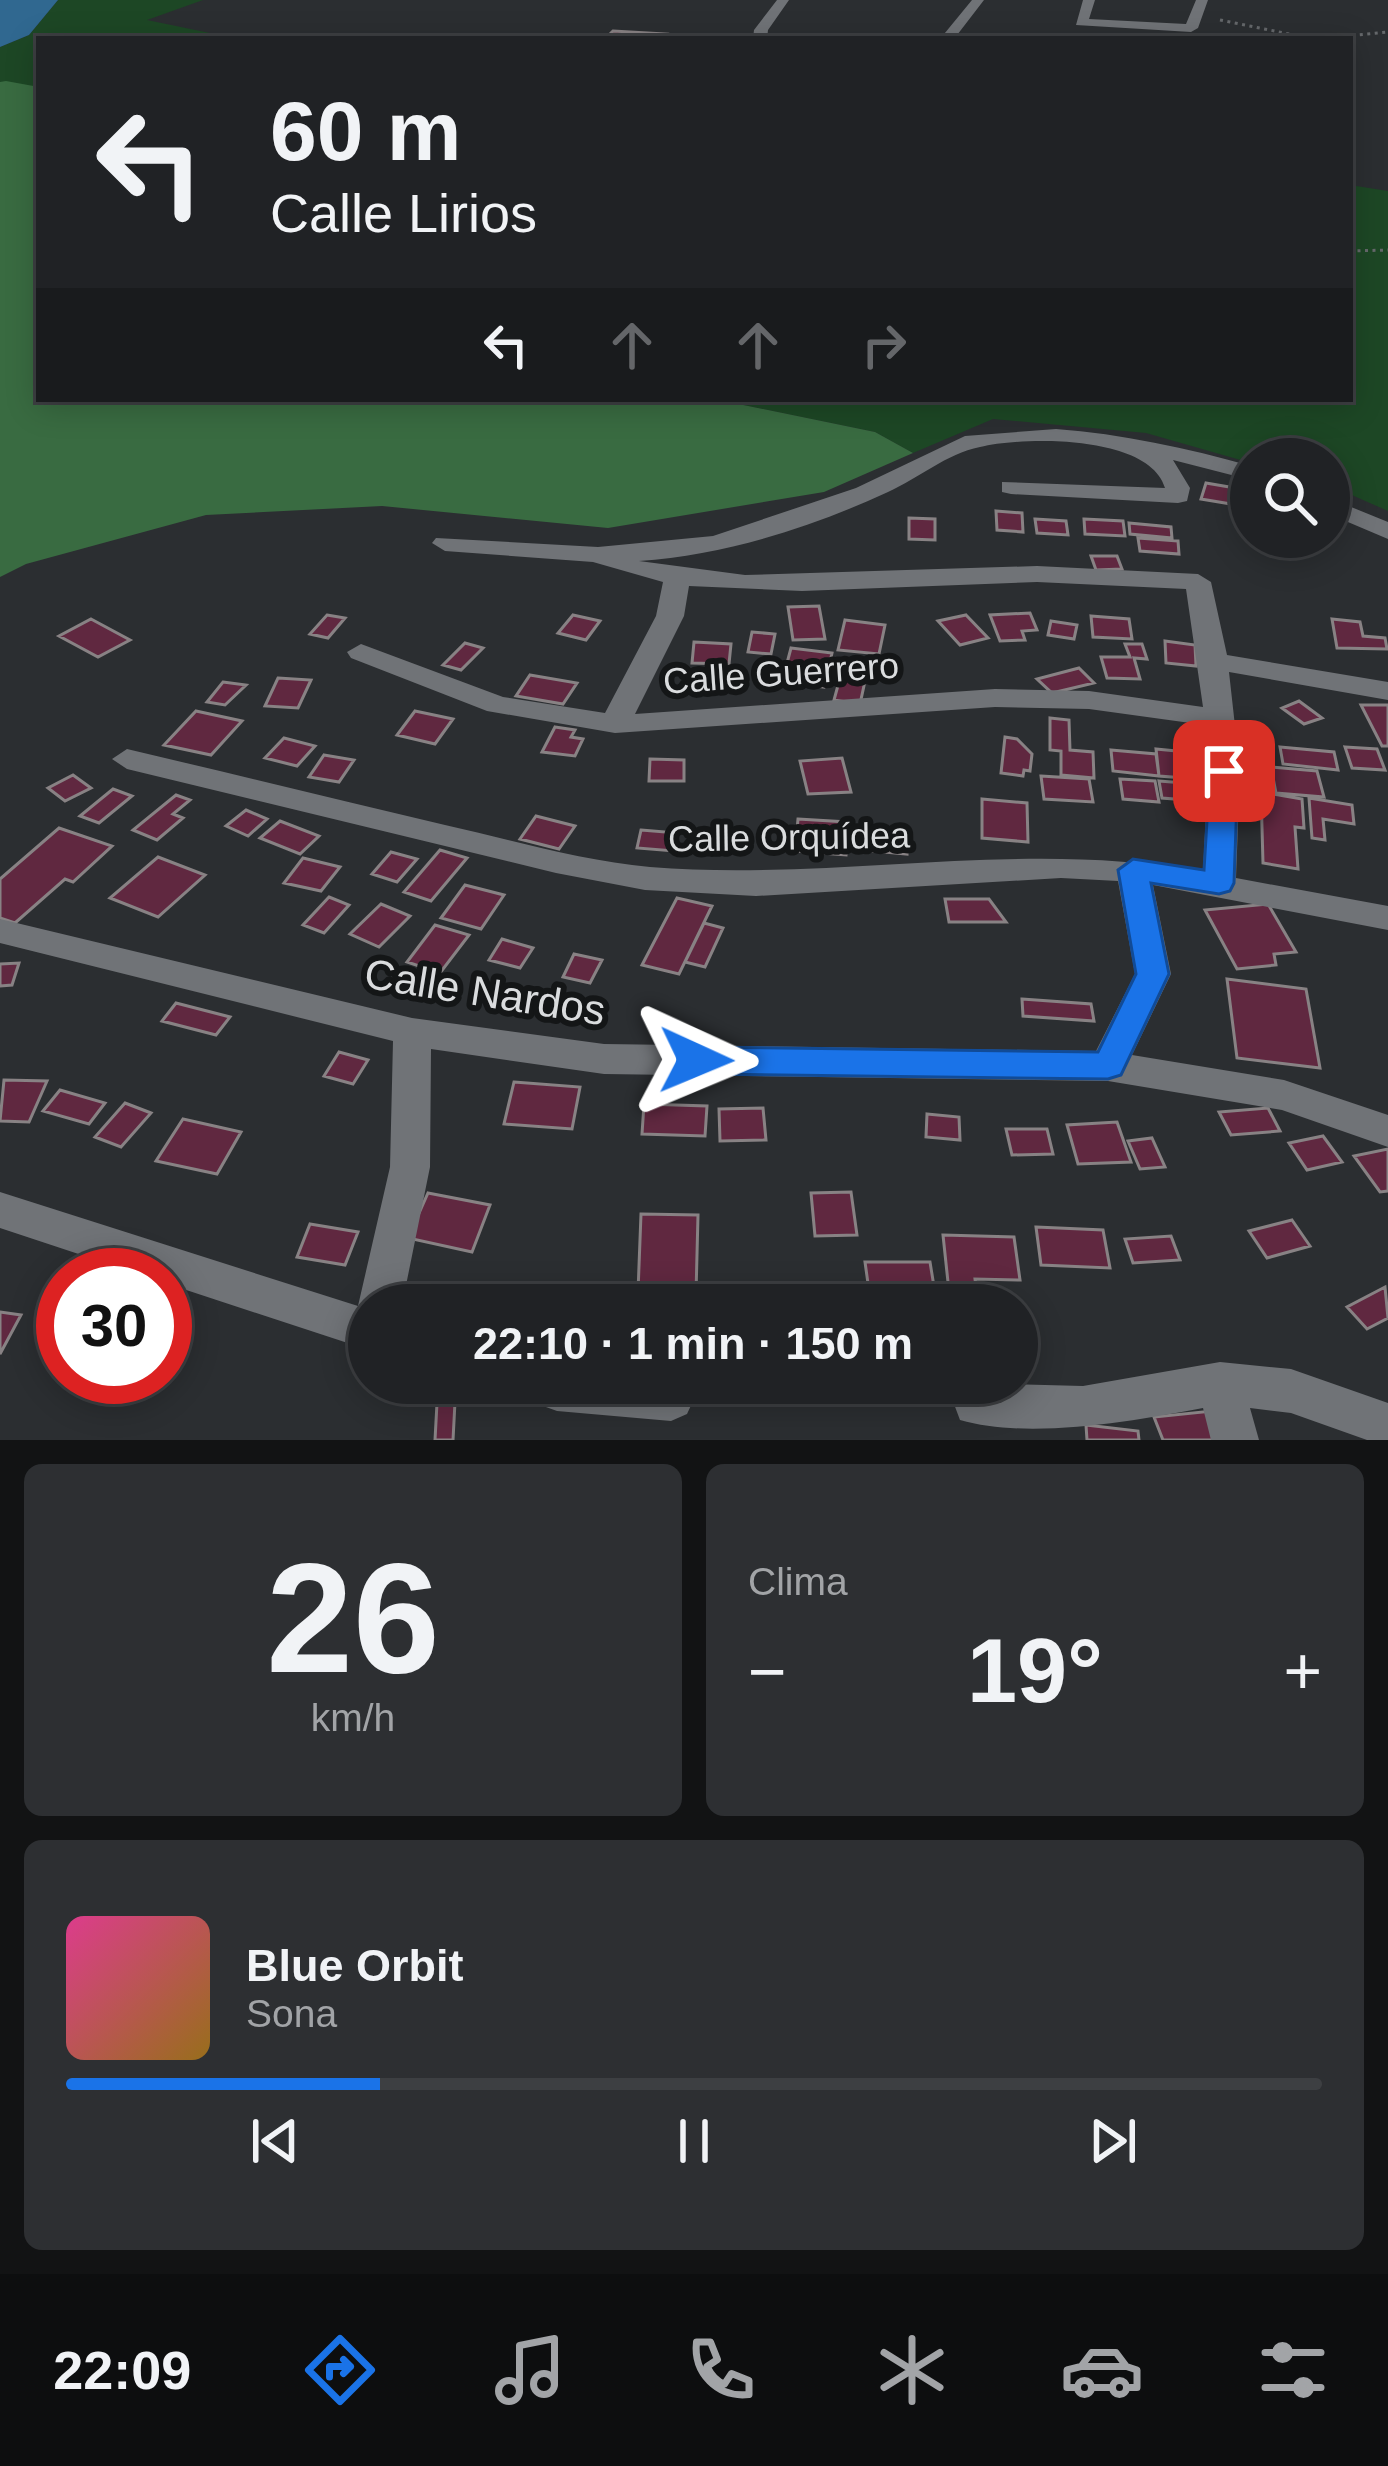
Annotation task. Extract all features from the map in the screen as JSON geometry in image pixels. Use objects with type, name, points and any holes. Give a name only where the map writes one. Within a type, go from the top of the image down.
[{"type":"street","points":[[760,36],[783,0]]},
{"type":"street","points":[[948,36],[978,0]]},
{"type":"street","points":[[1089,0],[1080,16],[1087,23],[1191,28],[1202,0]]},
{"type":"street","points":[[445,543],[602,557],[695,548],[875,490],[961,444],[989,438],[1064,438],[1139,446],[1230,468]]},
{"type":"street","points":[[1011,487],[1178,496],[1178,482],[1169,466],[1139,446]]},
{"type":"street","points":[[1350,514],[1388,531]]},
{"type":"street","points":[[602,557],[631,571],[677,579],[1020,573],[1198,582],[1214,661],[1224,771],[1219,883]]},
{"type":"street","points":[[615,724],[670,616],[677,579]]},
{"type":"street","name":"Calle Guerrero","points":[[362,652],[497,705],[615,724],[995,698],[1089,700],[1216,718]]},
{"type":"street","points":[[1214,661],[1388,691]]},
{"type":"street","name":"Calle Orquídea","points":[[127,759],[556,862],[645,878],[756,884],[1061,866],[1133,870],[1219,883],[1388,918]]},
{"type":"street","points":[[1108,1066],[1153,974],[1133,870]]},
{"type":"street","name":"Calle Nardos","points":[[0,932],[412,1032],[604,1060],[1108,1066],[1284,1095],[1388,1131]]},
{"type":"street","points":[[385,1284],[410,1167],[412,1032]]},
{"type":"street","points":[[0,1210],[348,1323]]},
{"type":"street","points":[[976,1404],[1083,1408],[1220,1383],[1291,1391],[1388,1425]]},
{"type":"street","points":[[1220,1383],[1234,1440]]},
{"type":"path","points":[[1199,16],[1300,36]]},
{"type":"path","points":[[1346,36],[1388,32]]},
{"type":"path","points":[[1353,251],[1388,250]]},
{"type":"green space","points":[[58,0],[203,0],[147,20],[224,36],[36,36],[36,87],[0,82],[0,47],[29,35]]},
{"type":"green space","points":[[0,82],[36,86],[36,402],[729,402],[875,432],[913,453],[824,492],[608,528],[382,506],[206,515],[26,564],[0,577]]},
{"type":"green space","points":[[1353,185],[1388,191],[1388,511],[1350,494],[1350,438],[1230,438],[1230,457],[1146,433],[993,419],[913,453],[875,432],[729,402],[1353,402]]},
{"type":"water","points":[[0,0],[58,0],[29,35],[0,47]]},
{"type":"building","points":[[613,31],[666,34],[664,36],[608,36]]},
{"type":"building","points":[[1206,483],[1230,487],[1230,504],[1201,499]]},
{"type":"building","points":[[996,511],[1022,513],[1023,532],[997,530]]},
{"type":"building","points":[[909,518],[935,519],[935,540],[909,539]]},
{"type":"building","points":[[1035,519],[1066,521],[1068,535],[1037,533]]},
{"type":"building","points":[[1084,519],[1123,521],[1125,536],[1085,534]]},
{"type":"building","points":[[1129,523],[1171,527],[1172,538],[1130,534]]},
{"type":"building","points":[[1138,538],[1178,541],[1179,554],[1140,551]]},
{"type":"building","points":[[1091,556],[1117,556],[1122,569],[1096,570]]},
{"type":"building","points":[[819,606],[825,639],[793,640],[788,607]]},
{"type":"building","points":[[1030,613],[1037,630],[1022,631],[1025,640],[1000,641],[990,615]]},
{"type":"building","points":[[327,615],[345,618],[328,638],[310,634]]},
{"type":"building","points":[[573,615],[600,621],[586,640],[558,633]]},
{"type":"building","points":[[966,615],[988,638],[960,645],[938,621]]},
{"type":"building","points":[[1091,616],[1129,619],[1132,639],[1093,637]]},
{"type":"building","points":[[91,619],[130,640],[98,657],[59,636]]},
{"type":"building","points":[[1332,619],[1360,622],[1363,636],[1385,638],[1387,649],[1337,648]]},
{"type":"building","points":[[845,620],[885,625],[879,654],[838,650]]},
{"type":"building","points":[[1051,621],[1077,625],[1074,639],[1048,635]]},
{"type":"building","points":[[752,632],[775,634],[771,654],[748,652]]},
{"type":"building","points":[[1165,641],[1195,645],[1196,666],[1166,663]]},
{"type":"building","points":[[694,642],[731,644],[729,664],[692,663]]},
{"type":"building","points":[[465,643],[483,648],[461,670],[443,665]]},
{"type":"building","points":[[1125,644],[1142,644],[1147,659],[1134,658],[1140,679],[1107,678],[1101,657],[1130,657]]},
{"type":"building","points":[[791,648],[832,653],[824,687],[782,682]]},
{"type":"building","points":[[1079,668],[1094,683],[1052,693],[1037,679]]},
{"type":"building","points":[[530,675],[577,683],[563,704],[516,696]]},
{"type":"building","points":[[278,678],[311,680],[298,708],[265,706]]},
{"type":"building","points":[[840,678],[865,681],[860,704],[834,700]]},
{"type":"building","points":[[223,682],[246,685],[225,705],[207,702]]},
{"type":"building","points":[[1299,701],[1322,718],[1304,724],[1282,708]]},
{"type":"building","points":[[1361,705],[1388,705],[1388,746],[1382,746]]},
{"type":"building","points":[[196,711],[242,721],[211,755],[164,745]]},
{"type":"building","points":[[415,711],[453,719],[435,744],[397,735]]},
{"type":"building","points":[[1050,718],[1069,720],[1070,750],[1093,752],[1094,778],[1061,775],[1061,751],[1050,750]]},
{"type":"building","points":[[555,727],[575,730],[571,737],[583,739],[575,756],[542,752]]},
{"type":"building","points":[[1005,737],[1017,739],[1032,754],[1030,771],[1024,770],[1023,776],[1001,773]]},
{"type":"building","points":[[284,738],[315,746],[297,766],[265,758]]},
{"type":"building","points":[[1280,747],[1334,752],[1338,770],[1283,764]]},
{"type":"building","points":[[1345,747],[1377,749],[1385,770],[1352,768]]},
{"type":"building","points":[[1156,749],[1207,754],[1212,780],[1159,776]]},
{"type":"building","points":[[1111,750],[1156,754],[1159,776],[1113,771]]},
{"type":"building","points":[[324,755],[354,760],[339,782],[309,777]]},
{"type":"building","points":[[842,758],[851,792],[808,794],[800,761]]},
{"type":"building","points":[[650,759],[684,760],[684,781],[649,781]]},
{"type":"building","points":[[1271,767],[1317,771],[1324,797],[1276,793]]},
{"type":"building","points":[[73,775],[91,788],[65,801],[48,788]]},
{"type":"building","points":[[1041,776],[1089,779],[1093,802],[1044,799]]},
{"type":"building","points":[[1120,779],[1155,781],[1159,802],[1123,799]]},
{"type":"building","points":[[1159,781],[1209,785],[1213,802],[1162,798]]},
{"type":"building","points":[[113,789],[132,796],[99,823],[80,816]]},
{"type":"building","points":[[1261,792],[1302,799],[1304,828],[1295,827],[1298,869],[1263,863]]},
{"type":"building","points":[[176,795],[190,800],[173,814],[183,818],[157,840],[133,830]]},
{"type":"building","points":[[1309,798],[1352,805],[1354,824],[1323,819],[1325,840],[1312,838]]},
{"type":"building","points":[[982,799],[1027,803],[1028,842],[982,838]]},
{"type":"building","points":[[246,810],[267,819],[248,836],[226,826]]},
{"type":"building","points":[[536,816],[575,826],[559,849],[520,839]]},
{"type":"building","points":[[798,819],[847,822],[846,855],[795,851]]},
{"type":"building","points":[[280,821],[319,836],[300,854],[260,838]]},
{"type":"building","points":[[862,825],[907,829],[907,854],[861,850]]},
{"type":"building","points":[[59,828],[112,846],[73,882],[65,879],[15,923],[0,918],[0,879]]},
{"type":"building","points":[[641,830],[678,833],[674,851],[637,848]]},
{"type":"building","points":[[440,850],[467,858],[431,901],[404,892]]},
{"type":"building","points":[[391,852],[417,859],[397,882],[372,874]]},
{"type":"building","points":[[158,857],[205,875],[158,917],[110,898]]},
{"type":"building","points":[[303,858],[340,867],[321,891],[284,883]]},
{"type":"building","points":[[465,885],[504,895],[481,929],[441,918]]},
{"type":"building","points":[[329,897],[349,905],[324,933],[303,925]]},
{"type":"building","points":[[677,898],[712,906],[679,974],[642,965]]},
{"type":"building","points":[[945,899],[989,899],[1006,922],[949,922]]},
{"type":"building","points":[[381,904],[410,916],[379,947],[350,934]]},
{"type":"building","points":[[1268,904],[1296,952],[1274,954],[1276,965],[1237,969],[1205,910]]},
{"type":"building","points":[[704,923],[723,928],[705,967],[685,962]]},
{"type":"building","points":[[435,925],[469,935],[440,973],[407,962]]},
{"type":"building","points":[[502,939],[533,948],[520,968],[489,960]]},
{"type":"building","points":[[574,954],[602,960],[590,983],[563,977]]},
{"type":"building","points":[[19,963],[12,985],[0,986],[0,964]]},
{"type":"building","points":[[1227,979],[1306,989],[1320,1068],[1237,1058]]},
{"type":"building","points":[[1022,999],[1091,1004],[1094,1021],[1023,1016]]},
{"type":"building","points":[[176,1003],[230,1017],[216,1035],[162,1021]]},
{"type":"building","points":[[339,1052],[368,1060],[353,1084],[324,1076]]},
{"type":"building","points":[[4,1080],[47,1081],[29,1122],[0,1121]]},
{"type":"building","points":[[514,1082],[580,1087],[572,1129],[504,1124]]},
{"type":"building","points":[[60,1090],[105,1103],[89,1124],[43,1111]]},
{"type":"building","points":[[125,1103],[151,1113],[121,1147],[95,1137]]},
{"type":"building","points":[[644,1104],[707,1106],[705,1136],[642,1134]]},
{"type":"building","points":[[763,1108],[766,1140],[720,1141],[719,1109]]},
{"type":"building","points":[[1268,1108],[1280,1131],[1231,1135],[1219,1112]]},
{"type":"building","points":[[927,1114],[959,1117],[960,1140],[926,1137]]},
{"type":"building","points":[[183,1119],[241,1132],[217,1174],[156,1161]]},
{"type":"building","points":[[1117,1122],[1131,1162],[1078,1164],[1067,1125]]},
{"type":"building","points":[[1006,1129],[1047,1129],[1053,1154],[1012,1155]]},
{"type":"building","points":[[1323,1136],[1342,1162],[1307,1170],[1289,1143]]},
{"type":"building","points":[[1152,1138],[1165,1167],[1140,1169],[1128,1141]]},
{"type":"building","points":[[1388,1149],[1388,1191],[1380,1192],[1354,1156]]},
{"type":"building","points":[[851,1192],[857,1235],[815,1236],[811,1193]]},
{"type":"building","points":[[428,1193],[490,1205],[472,1252],[408,1238]]},
{"type":"building","points":[[641,1214],[698,1215],[696,1284],[638,1284]]},
{"type":"building","points":[[1292,1220],[1310,1246],[1267,1258],[1249,1231]]},
{"type":"building","points":[[310,1224],[358,1232],[345,1265],[297,1257]]},
{"type":"building","points":[[1036,1227],[1103,1230],[1110,1268],[1041,1265]]},
{"type":"building","points":[[943,1235],[1014,1237],[1020,1280],[948,1284]]},
{"type":"building","points":[[1171,1236],[1180,1260],[1133,1263],[1125,1239]]},
{"type":"building","points":[[865,1262],[930,1262],[934,1284],[868,1284]]},
{"type":"building","points":[[1385,1287],[1388,1318],[1367,1329],[1347,1307]]},
{"type":"building","points":[[0,1312],[21,1315],[0,1354]]},
{"type":"building","points":[[437,1404],[455,1404],[453,1440],[435,1440]]},
{"type":"building","points":[[1212,1411],[1222,1440],[1163,1440],[1154,1417]]},
{"type":"building","points":[[1086,1425],[1138,1431],[1139,1440],[1087,1440]]},
{"type":"route","points":[[696,1060],[1108,1066],[1153,974],[1133,870],[1219,883],[1224,771]]}]
